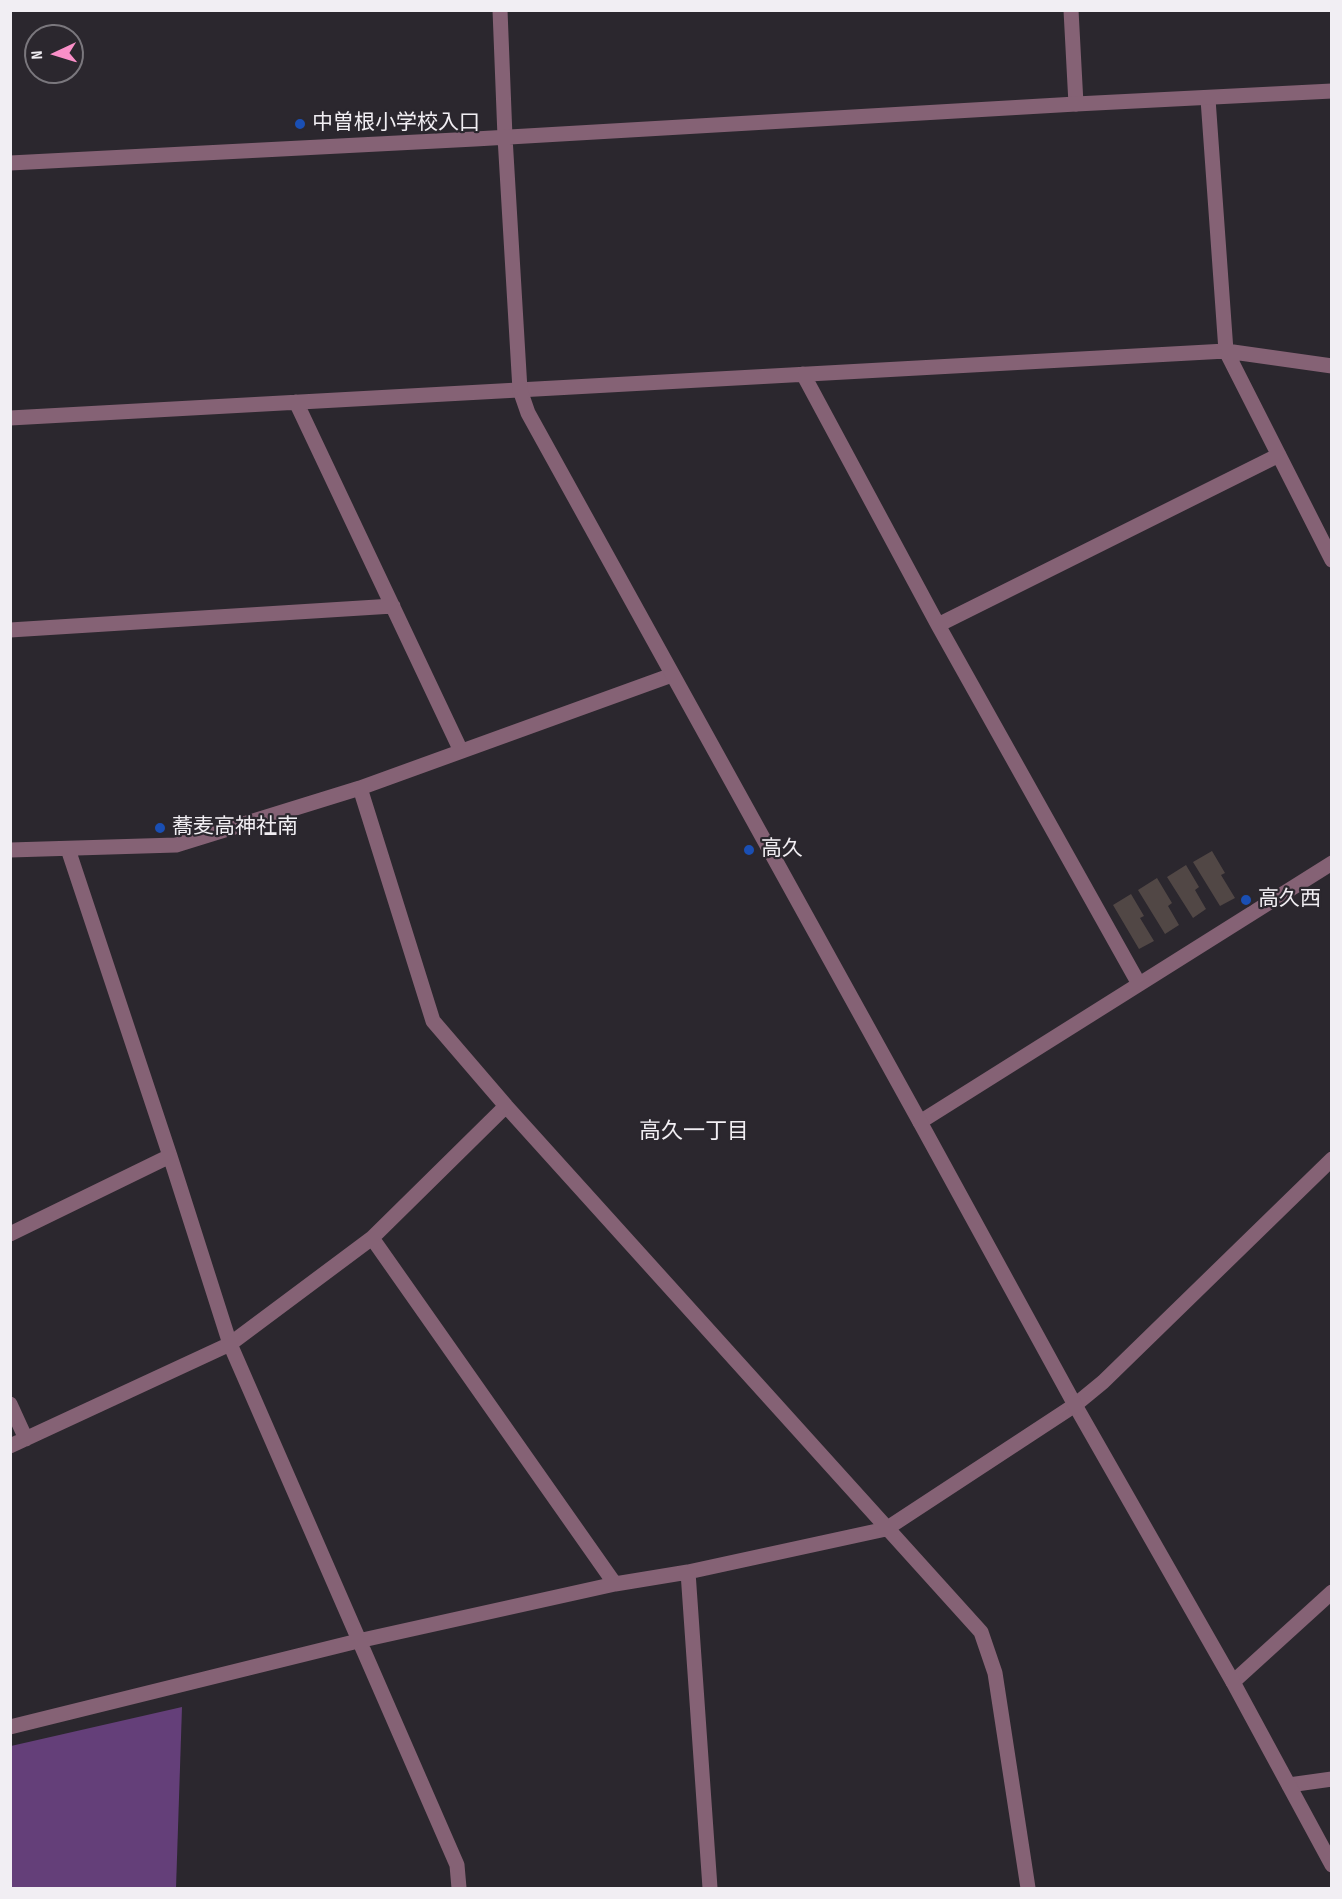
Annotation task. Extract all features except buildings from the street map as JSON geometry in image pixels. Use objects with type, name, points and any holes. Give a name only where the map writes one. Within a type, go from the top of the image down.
[{"type":"street","points":[[500,10],[520,390],[528,413],[1075,1405],[1233,1682],[1332,1864]]},
{"type":"street","points":[[1071,10],[1076,104]]},
{"type":"street","points":[[10,163],[1332,92]]},
{"type":"street","points":[[1208,99],[1226,351],[1332,560]]},
{"type":"street","points":[[10,418],[1226,351],[1332,366]]},
{"type":"street","points":[[802,374],[938,625],[1139,984]]},
{"type":"street","points":[[296,402],[462,751]]},
{"type":"street","points":[[938,625],[1278,455]]},
{"type":"street","points":[[10,630],[393,606]]},
{"type":"street","points":[[10,850],[176,844],[360,788],[672,675]]},
{"type":"street","points":[[360,788],[434,1021],[506,1106],[981,1632],[995,1673],[1028,1888]]},
{"type":"street","points":[[68,849],[230,1344],[457,1864],[459,1888]]},
{"type":"street","points":[[920,1122],[1332,863]]},
{"type":"street","points":[[10,1446],[230,1344],[372,1238],[506,1106]]},
{"type":"street","points":[[10,1234],[170,1155]]},
{"type":"street","points":[[10,1727],[358,1641],[615,1584],[688,1572],[886,1529],[1075,1405],[1103,1382],[1332,1159]]},
{"type":"street","points":[[372,1238],[615,1584]]},
{"type":"street","points":[[10,1404],[26,1439]]},
{"type":"street","points":[[688,1572],[710,1888]]},
{"type":"street","points":[[1233,1682],[1332,1592]]},
{"type":"street","points":[[1289,1785],[1332,1779]]},
{"type":"shaded area","points":[[182,1707],[176,1888],[11,1888],[11,1746]]},
{"type":"place","name":"中曽根小学校入口","points":[[300,124]]},
{"type":"place","name":"蕎麦高神社南","points":[[160,828]]},
{"type":"place","name":"高久","points":[[749,850]]},
{"type":"place","name":"高久西","points":[[1246,900]]},
{"type":"district","name":"高久一丁目","points":[[694,1132]]}]
